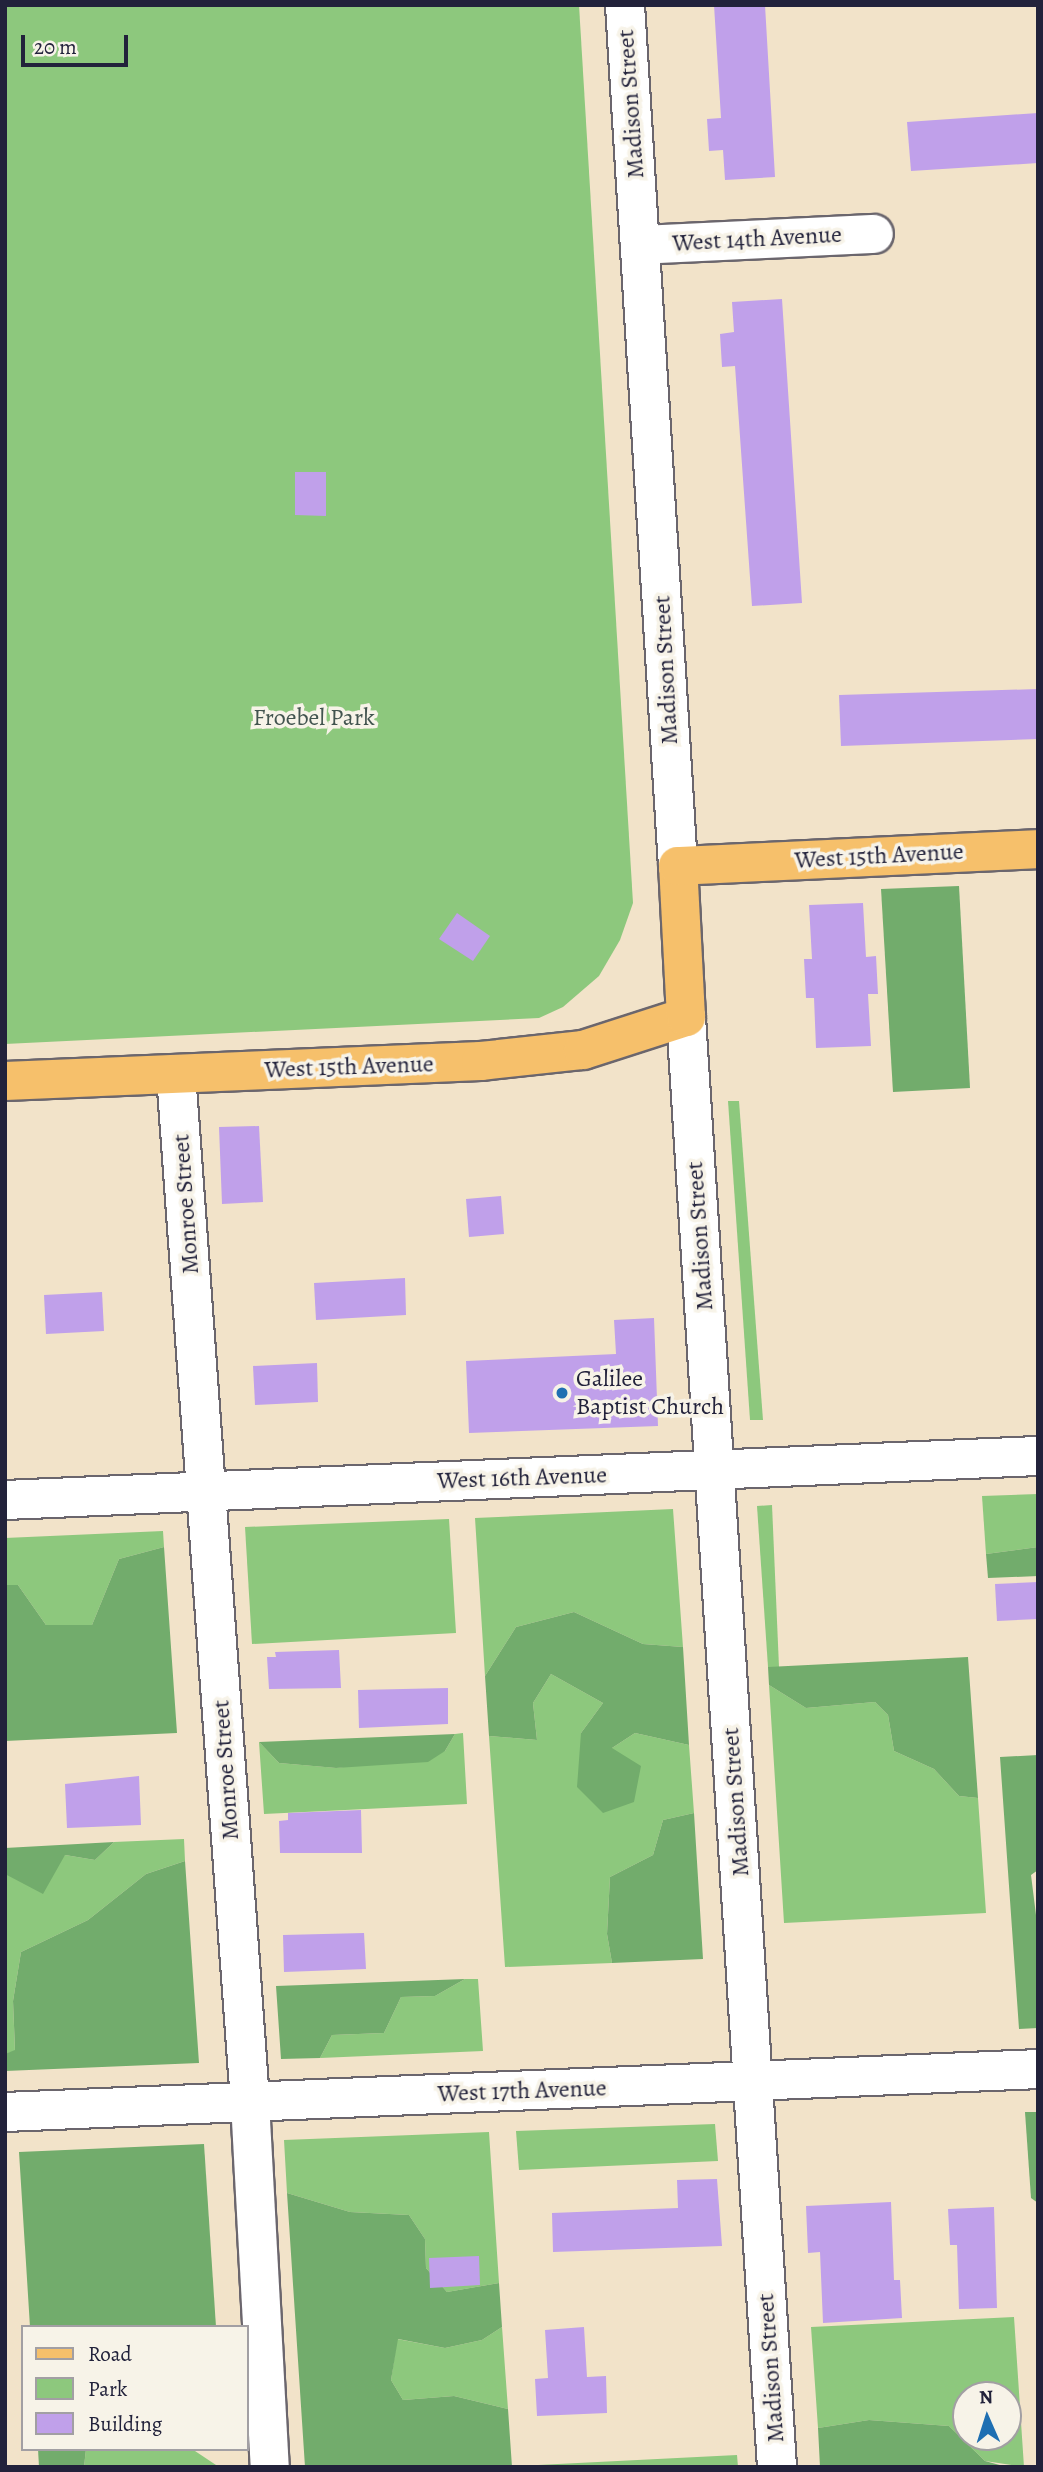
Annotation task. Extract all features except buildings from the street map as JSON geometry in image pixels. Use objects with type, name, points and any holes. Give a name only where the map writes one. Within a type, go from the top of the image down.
[{"type":"main road","name":"West 15th Avenue","points":[[678,866],[1038,849]]},
{"type":"main road","name":"Madison Street","points":[[678,866],[686,1017]]},
{"type":"main road","name":"West 15th Avenue","points":[[5,1081],[541,1056],[607,1044],[686,1017]]},
{"type":"street","name":"Madison Street","points":[[625,5],[678,866]]},
{"type":"street","name":"West 14th Avenue","points":[[640,245],[874,234]]},
{"type":"street","name":"Madison Street","points":[[686,1017],[777,2467]]},
{"type":"street","name":"Monroe Street","points":[[176,1074],[250,2102],[270,2467]]},
{"type":"street","name":"West 16th Avenue","points":[[5,1500],[716,1472],[1038,1456]]},
{"type":"street","name":"West 17th Avenue","points":[[5,2112],[1038,2069]]},
{"type":"green space","name":"Froebel Park","points":[[5,5],[579,5],[633,903],[620,940],[599,976],[563,1007],[539,1018],[5,1044]]},
{"type":"green space","points":[[959,886],[970,1088],[893,1092],[881,889]]},
{"type":"green space","points":[[728,1101],[739,1101],[763,1420],[750,1420]]},
{"type":"green space","points":[[1038,1494],[1038,1547],[986,1554],[982,1496]]},
{"type":"green space","points":[[772,1505],[779,1667],[768,1667],[757,1506]]},
{"type":"green space","points":[[673,1509],[683,1647],[643,1644],[574,1612],[516,1627],[485,1676],[475,1518]]},
{"type":"green space","points":[[449,1519],[456,1633],[252,1644],[245,1527]]},
{"type":"green space","points":[[163,1531],[164,1547],[119,1559],[92,1625],[46,1625],[18,1585],[5,1585],[5,1538]]},
{"type":"green space","points":[[164,1547],[177,1733],[5,1741],[5,1585],[18,1585],[46,1625],[92,1625],[119,1559]]},
{"type":"green space","points":[[1038,1547],[1038,1576],[988,1578],[986,1554]]},
{"type":"green space","points":[[574,1612],[643,1644],[683,1647],[689,1745],[635,1733],[612,1748],[641,1766],[634,1802],[603,1813],[577,1787],[581,1733],[603,1703],[551,1674],[533,1703],[537,1740],[489,1736],[485,1676],[516,1627]]},
{"type":"green space","points":[[968,1657],[978,1798],[959,1796],[934,1769],[894,1751],[888,1715],[875,1702],[806,1708],[769,1685],[768,1667]]},
{"type":"green space","points":[[551,1674],[603,1703],[581,1733],[612,1748],[635,1733],[689,1745],[694,1813],[663,1820],[653,1855],[610,1877],[607,1934],[612,1963],[505,1967],[489,1736],[537,1740],[533,1703]]},
{"type":"green space","points":[[769,1685],[806,1708],[875,1702],[888,1715],[894,1751],[934,1769],[959,1796],[978,1798],[986,1913],[784,1923]]},
{"type":"green space","points":[[463,1733],[467,1804],[264,1814],[259,1742],[279,1763],[337,1768],[445,1751],[455,1734]]},
{"type":"green space","points":[[455,1734],[445,1751],[428,1762],[336,1768],[279,1763],[259,1742]]},
{"type":"green space","points":[[1038,1755],[1038,1870],[1031,1875],[1038,1931],[1038,2028],[1019,2029],[1000,1757]]},
{"type":"green space","points":[[694,1813],[703,1959],[612,1963],[607,1934],[610,1877],[653,1855],[663,1820]]},
{"type":"green space","points":[[184,1839],[185,1861],[146,1874],[88,1920],[21,1952],[13,2001],[15,2051],[5,2054],[5,1874],[65,1855],[95,1860],[114,1842]]},
{"type":"green space","points":[[114,1842],[95,1860],[65,1855],[43,1894],[5,1874],[5,1848]]},
{"type":"green space","points":[[185,1861],[199,2063],[5,2071],[5,2054],[15,2050],[13,2001],[21,1952],[88,1920],[146,1874]]},
{"type":"green space","points":[[465,1979],[478,1979],[483,2051],[320,2058],[332,2035],[384,2033],[401,1997],[435,1996]]},
{"type":"green space","points":[[465,1979],[435,1996],[401,1997],[384,2033],[332,2035],[320,2058],[281,2059],[276,1986]]},
{"type":"green space","points":[[1025,2112],[1038,2112],[1038,2203],[1031,2198]]},
{"type":"green space","points":[[715,2124],[718,2161],[519,2170],[516,2131]]},
{"type":"green space","points":[[489,2132],[499,2283],[447,2292],[426,2268],[425,2239],[409,2215],[350,2212],[287,2193],[284,2140]]},
{"type":"green space","points":[[204,2144],[216,2325],[30,2325],[19,2152]]},
{"type":"green space","points":[[287,2193],[350,2212],[409,2215],[425,2239],[426,2268],[447,2292],[499,2283],[502,2327],[482,2340],[445,2348],[398,2339],[391,2380],[403,2400],[454,2396],[508,2409],[512,2467],[305,2467]]},
{"type":"green space","points":[[1014,2317],[1018,2381],[952,2381],[952,2429],[949,2426],[869,2420],[818,2428],[811,2327]]},
{"type":"green space","points":[[502,2327],[508,2409],[454,2396],[403,2400],[391,2380],[397,2339],[445,2348],[482,2340]]},
{"type":"green space","points":[[869,2420],[949,2426],[952,2429],[952,2451],[975,2451],[985,2461],[1007,2467],[820,2467],[818,2428]]},
{"type":"green space","points":[[1022,2437],[1024,2467],[985,2461],[975,2451],[1022,2451]]},
{"type":"green space","points":[[38,2451],[86,2451],[84,2467],[39,2467]]},
{"type":"green space","points":[[86,2451],[195,2451],[219,2467],[84,2467]]},
{"type":"green space","points":[[737,2455],[738,2467],[538,2465]]},
{"type":"place","name":"Galilee Baptist Church","points":[[562,1393]]}]
